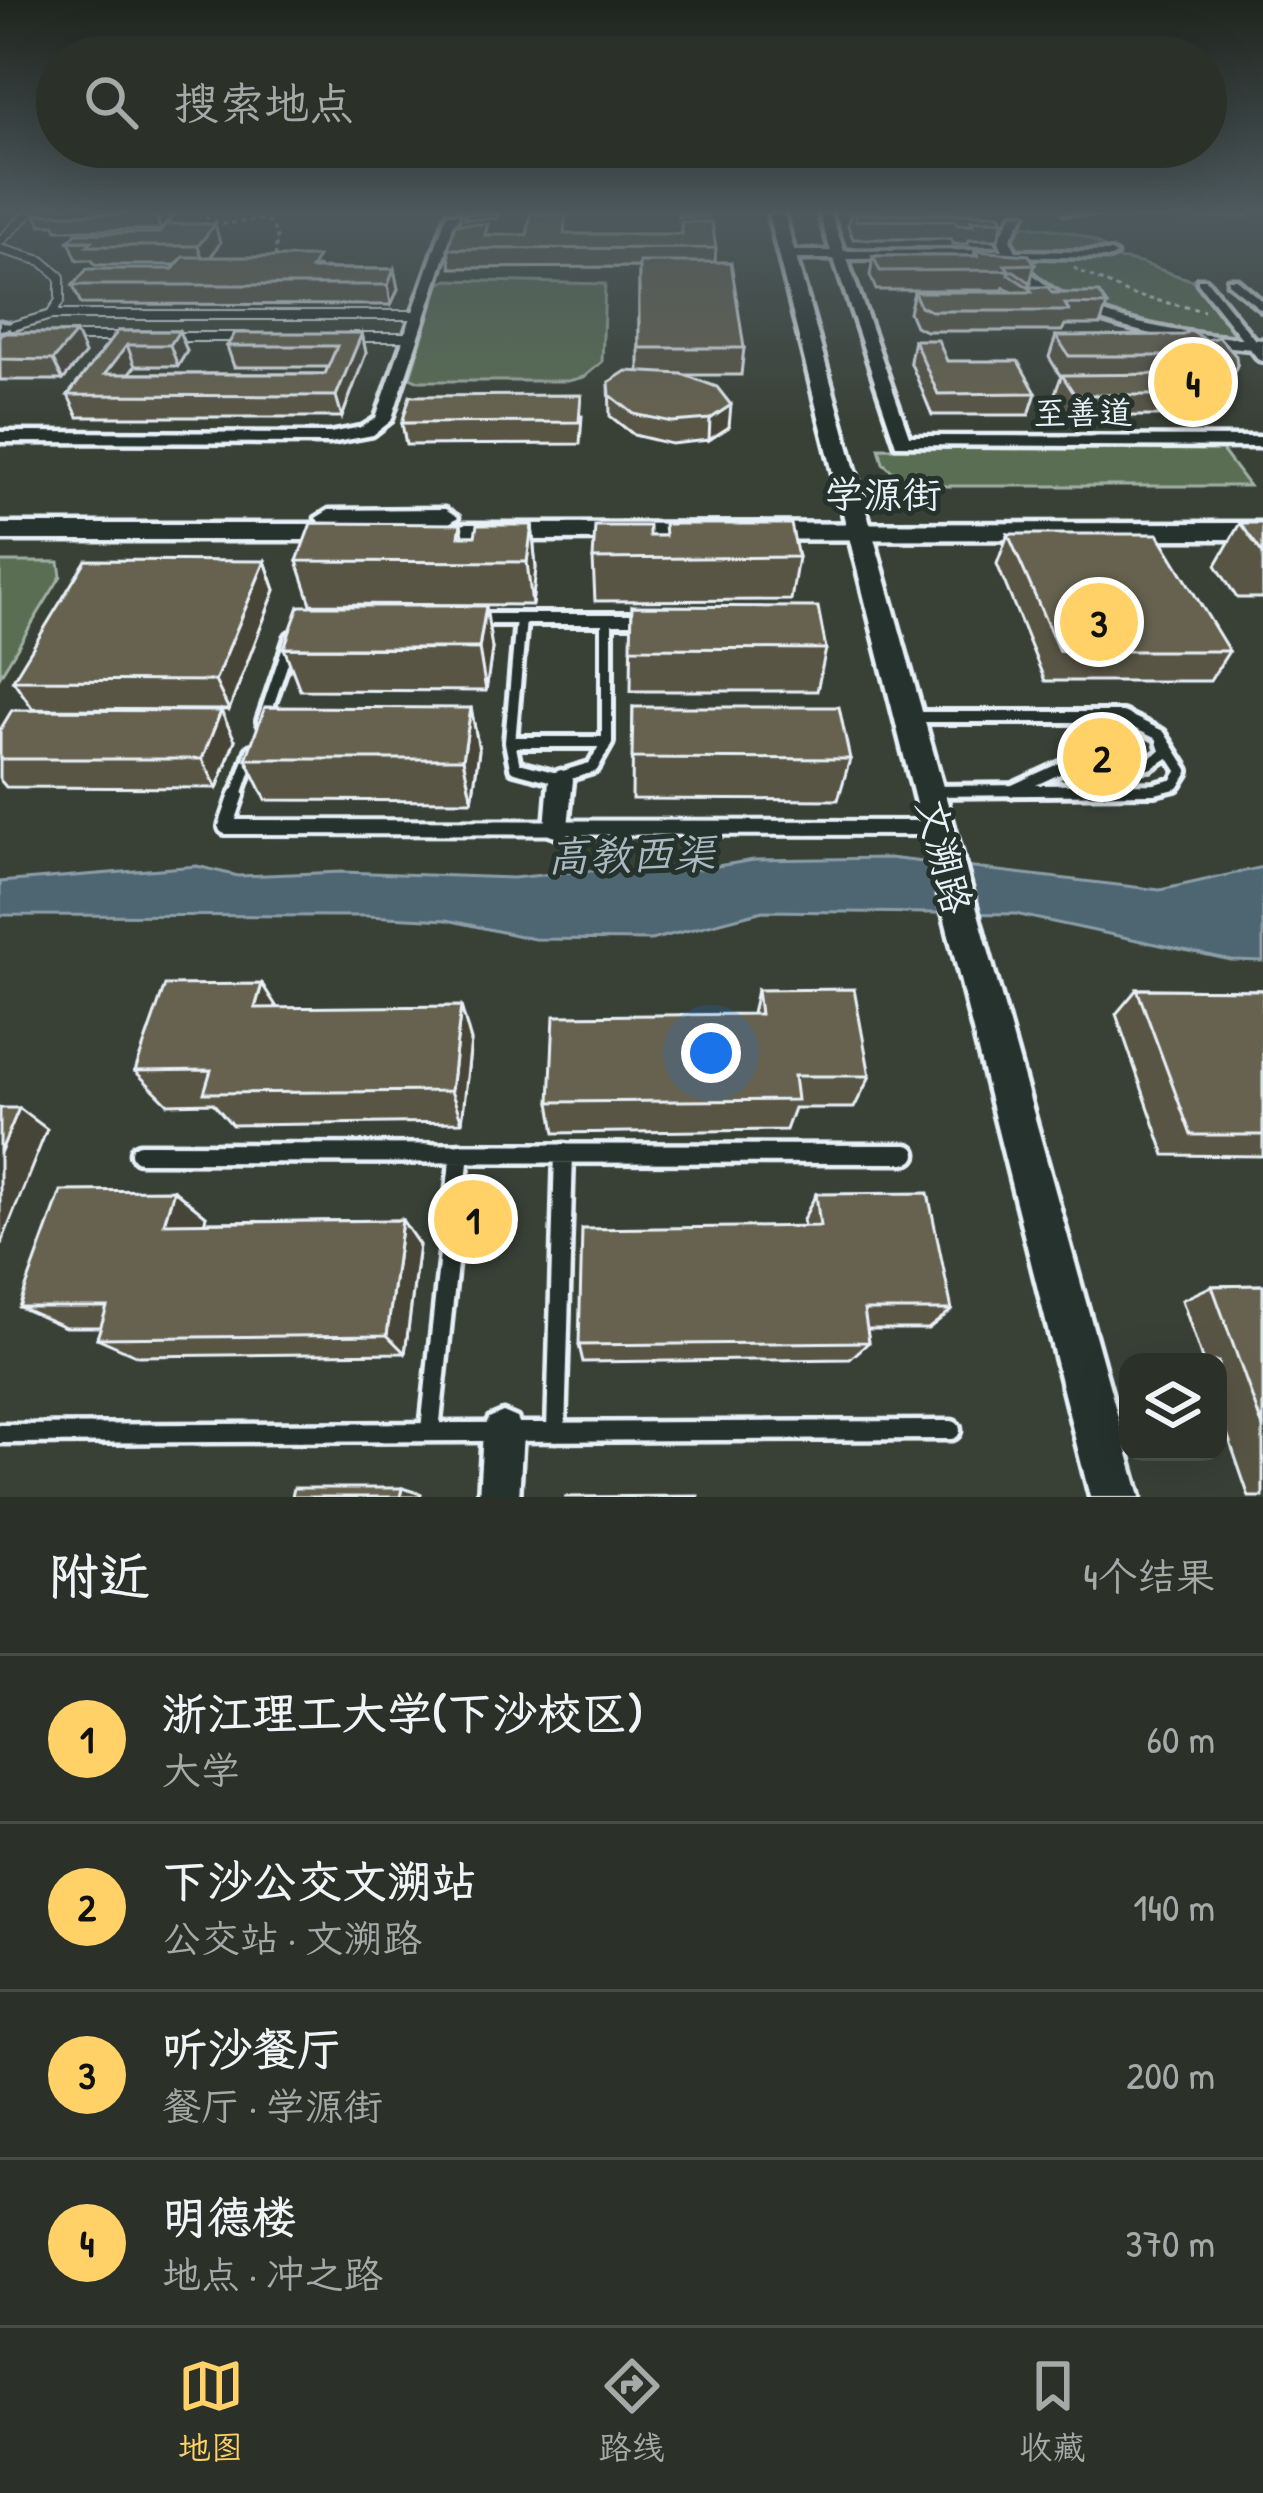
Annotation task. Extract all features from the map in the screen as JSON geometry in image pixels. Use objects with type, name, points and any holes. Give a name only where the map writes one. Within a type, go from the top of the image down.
[{"type":"main road","name":"学源街","points":[[0,518],[1263,531]]},
{"type":"main road","name":"学源街","points":[[0,532],[1263,518]]},
{"type":"street","points":[[0,437],[330,438],[367,431],[383,421],[429,284]]},
{"type":"street","name":"文溯路","points":[[794,284],[1115,1497]]},
{"type":"street","name":"至善道","points":[[850,284],[902,441],[1263,442]]},
{"type":"street","points":[[1039,284],[1120,321],[1260,350]]},
{"type":"street","points":[[1204,284],[1260,350]]},
{"type":"street","points":[[1235,284],[1263,308]]},
{"type":"street","points":[[558,828],[561,780]]},
{"type":"street","points":[[499,1497],[503,1432]]},
{"type":"lane","points":[[52,316],[64,299],[64,284]]},
{"type":"lane","points":[[10,330],[52,316],[418,315]]},
{"type":"lane","points":[[41,337],[134,337]]},
{"type":"lane","points":[[157,337],[250,337]]},
{"type":"lane","points":[[342,337],[411,337]]},
{"type":"lane","points":[[454,619],[652,620]]},
{"type":"lane","points":[[520,619],[510,742],[515,766],[561,780],[590,773],[603,760],[608,742],[607,620]]},
{"type":"lane","points":[[297,620],[226,827],[558,828],[942,844]]},
{"type":"lane","points":[[910,717],[1122,717],[1148,723],[1160,733],[1183,771],[1175,784],[1155,789],[930,791]]},
{"type":"lane","points":[[1010,792],[1063,766],[1149,764],[1166,753],[1160,733]]},
{"type":"lane","points":[[510,742],[608,742]]},
{"type":"lane","points":[[140,1153],[907,1154]]},
{"type":"lane","points":[[430,1430],[460,1154]]},
{"type":"lane","points":[[556,1432],[564,1154]]},
{"type":"lane","points":[[0,1434],[951,1430]]},
{"type":"path","points":[[1104,284],[1128,294],[1229,315]]},
{"type":"green space","points":[[439,284],[605,284],[602,362],[584,377],[568,381],[419,381],[410,377]]},
{"type":"green space","points":[[1042,284],[1196,284],[1242,345],[1146,328]]},
{"type":"green space","points":[[879,448],[1222,450],[1249,486],[909,486],[883,463]]},
{"type":"green space","points":[[0,562],[59,562],[61,576],[0,676]]},
{"type":"water","points":[[889,858],[1160,890],[1263,867],[1263,961],[1231,960],[1015,914],[763,911],[651,940],[534,939],[447,920],[367,916],[0,915],[0,882],[197,866],[238,876],[342,872],[513,878],[581,871],[699,869],[754,860]]},
{"type":"building","points":[[74,284],[388,284],[388,285]]},
{"type":"building","points":[[639,284],[734,284],[744,348],[639,348]]},
{"type":"building","points":[[1029,287],[1048,287],[1052,293],[1099,293],[1107,305],[1065,304],[1069,311],[931,311],[920,306],[914,292],[1032,292]]},
{"type":"building","points":[[118,331],[179,331],[170,345],[127,345],[105,374],[325,374],[337,346],[227,346],[235,333],[362,333],[336,396],[68,395]]},
{"type":"building","points":[[1190,331],[1207,340],[1219,337],[1236,356],[1237,365],[1233,375],[1217,370],[1194,395],[1075,395],[1062,375],[1180,374],[1165,356],[1069,356],[1056,336],[1183,335]]},
{"type":"building","points":[[0,333],[76,333],[53,360],[0,359]]},
{"type":"building","points":[[914,340],[938,340],[947,361],[1018,361],[1036,393],[938,394]]},
{"type":"building","points":[[626,371],[682,374],[717,387],[731,405],[710,419],[672,422],[634,414],[610,395],[609,382]]},
{"type":"building","points":[[581,395],[579,422],[402,423],[410,396]]},
{"type":"building","points":[[311,523],[461,524],[459,536],[475,536],[477,525],[532,525],[527,562],[297,561]]},
{"type":"building","points":[[1240,523],[1263,523],[1263,554]]},
{"type":"building","points":[[664,524],[791,524],[798,557],[593,559],[595,526],[649,526],[649,536],[665,536]]},
{"type":"building","points":[[1008,534],[1158,534],[1229,651],[1059,651]]},
{"type":"building","points":[[86,560],[265,561],[215,681],[13,680]]},
{"type":"building","points":[[299,606],[486,606],[479,648],[284,648]]},
{"type":"building","points":[[632,606],[818,607],[826,649],[631,648]]},
{"type":"building","points":[[265,707],[471,708],[463,759],[246,759]]},
{"type":"building","points":[[633,707],[839,707],[850,759],[632,758]]},
{"type":"building","points":[[12,710],[221,711],[202,759],[0,759],[0,730]]},
{"type":"building","points":[[262,984],[255,1008],[461,1006],[451,1091],[204,1093],[211,1070],[135,1071],[165,985]]},
{"type":"building","points":[[854,989],[870,1076],[794,1076],[797,1100],[550,1102],[554,1016],[760,1014],[757,990]]},
{"type":"building","points":[[1137,989],[1263,990],[1263,1135],[1191,1135]]},
{"type":"building","points":[[0,1108],[19,1108],[0,1153]]},
{"type":"building","points":[[174,1190],[164,1223],[402,1220],[387,1335],[97,1338],[107,1307],[19,1307],[61,1191]]},
{"type":"building","points":[[928,1193],[952,1310],[864,1310],[869,1342],[579,1345],[582,1229],[820,1226],[816,1194]]},
{"type":"building","points":[[1263,1285],[1263,1428],[1212,1286]]},
{"type":"building","points":[[294,1488],[402,1488],[400,1497],[292,1497]]},
{"type":"place","name":"明德楼","points":[[1193,382]]},
{"type":"place","name":"听沙餐厅","points":[[1099,622]]},
{"type":"place","name":"下沙公交文溯站","points":[[1102,757]]},
{"type":"place","name":"浙江理工大学(下沙校区)","points":[[473,1219]]},
{"type":"water label","name":"高教西渠","points":[[631,854]]}]
